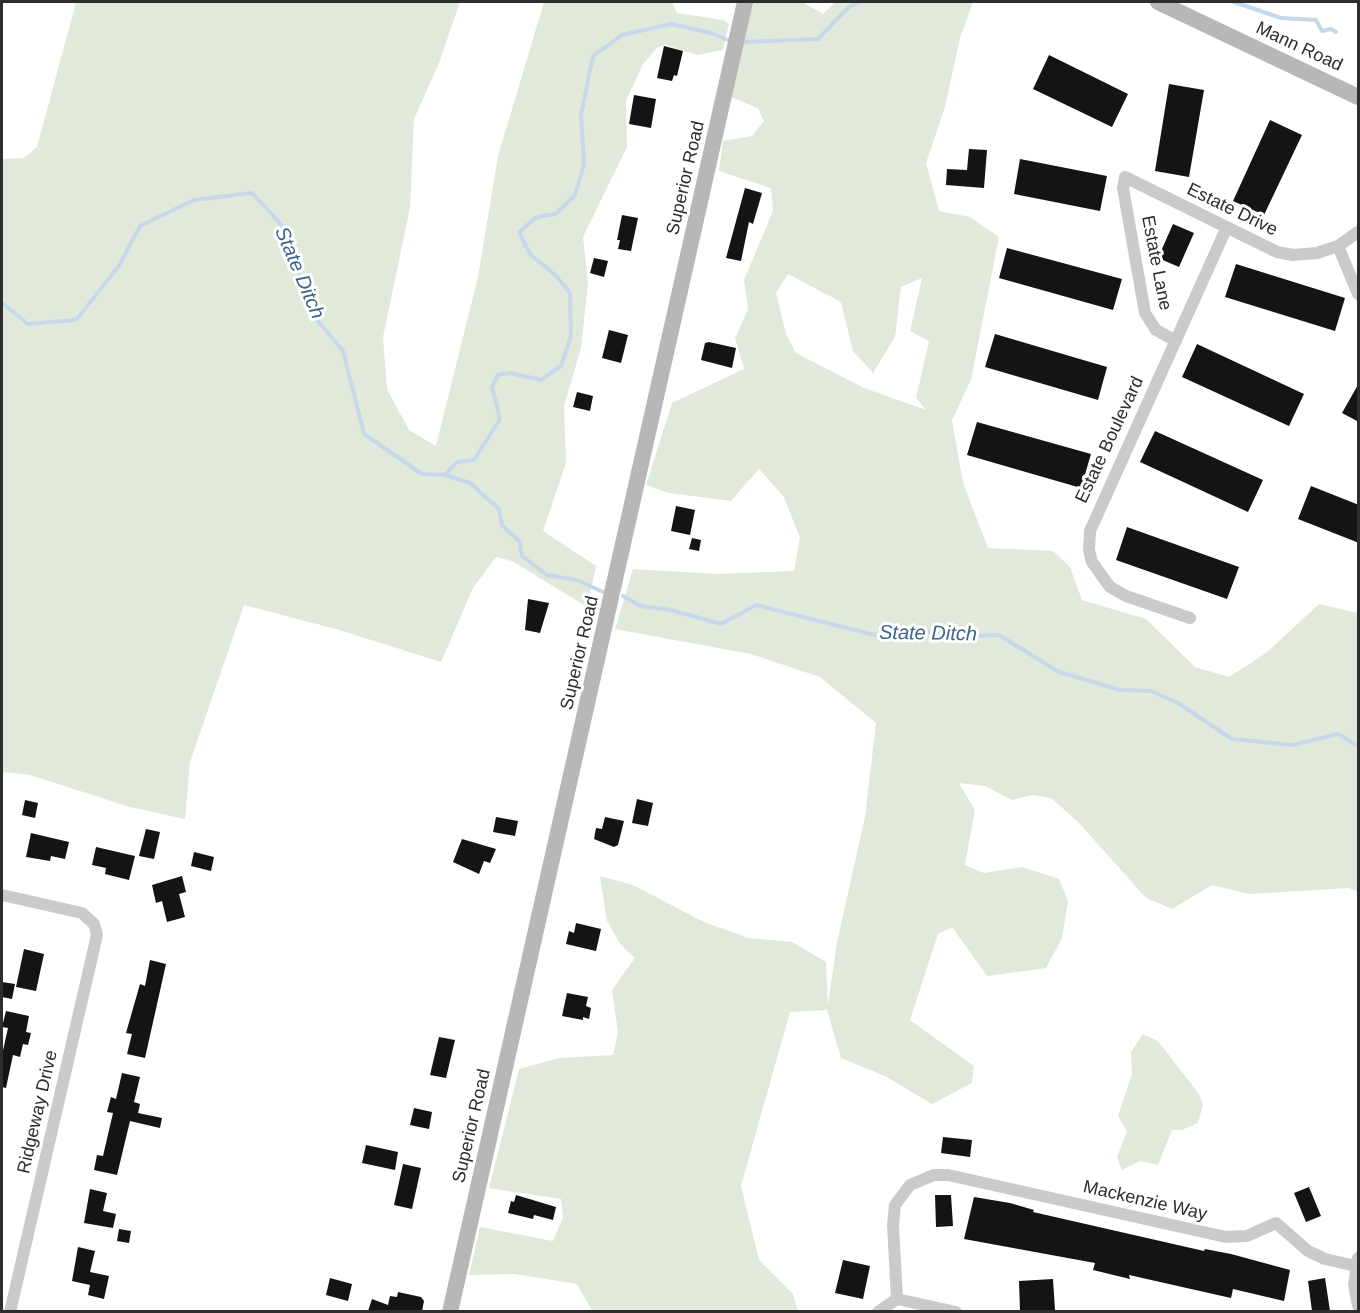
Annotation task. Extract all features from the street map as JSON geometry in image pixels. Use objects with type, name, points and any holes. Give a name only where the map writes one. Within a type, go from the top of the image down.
[{"type":"street","name":"Superior Road","points":[[450,1311],[745,2]]},
{"type":"street","name":"Mann Road","points":[[1158,2],[1359,97]]},
{"type":"street","name":"Estate Drive","points":[[1125,177],[1265,248],[1287,254],[1317,253],[1338,246],[1359,232]]},
{"type":"street","name":"Estate Lane","points":[[1125,177],[1123,188],[1145,315],[1156,330],[1176,341]]},
{"type":"street","name":"Estate Boulevard","points":[[1190,618],[1115,591],[1097,573],[1089,550],[1094,519],[1227,229]]},
{"type":"street","points":[[1338,246],[1359,294]]},
{"type":"street","name":"Ridgeway Drive","points":[[2,895],[77,912],[92,922],[97,939],[10,1311]]},
{"type":"street","name":"Mackenzie Way","points":[[897,1299],[894,1210],[902,1194],[915,1182],[927,1176],[948,1175],[1226,1237],[1247,1236],[1276,1223],[1308,1251],[1357,1262]]},
{"type":"street","points":[[1357,1262],[1355,1291],[1359,1306]]},
{"type":"street","points":[[878,1311],[897,1299],[956,1311]]},
{"type":"green space","points":[[76,2],[460,2],[439,63],[414,119],[410,208],[383,337],[387,389],[409,430],[436,446],[478,277],[498,156],[544,2],[672,2],[677,13],[723,20],[729,24],[723,50],[697,55],[666,45],[658,47],[643,64],[626,101],[627,147],[583,237],[588,283],[581,348],[564,406],[566,463],[543,531],[596,566],[587,607],[512,561],[496,557],[473,588],[441,662],[336,629],[244,605],[190,762],[185,819],[130,807],[30,775],[2,772],[2,159],[24,158],[37,147]]},
{"type":"green space","points":[[752,2],[802,2],[823,14],[835,2],[973,2],[960,38],[945,107],[926,163],[939,211],[970,217],[999,237],[971,380],[952,420],[963,483],[988,548],[1053,551],[1070,567],[1082,600],[1146,619],[1195,667],[1229,677],[1266,653],[1319,604],[1358,613],[1358,892],[1349,888],[1249,894],[1212,885],[1172,909],[1146,898],[1079,823],[1051,798],[1033,795],[1012,800],[985,786],[959,783],[975,810],[965,865],[984,873],[1022,867],[1059,879],[1068,901],[1062,938],[1046,968],[987,976],[952,927],[938,934],[910,1020],[974,1066],[972,1083],[932,1104],[885,1076],[841,1058],[827,1010],[790,1012],[741,1186],[759,1260],[793,1294],[798,1311],[592,1311],[577,1284],[515,1274],[469,1275],[480,1227],[553,1241],[563,1217],[561,1199],[489,1188],[519,1069],[559,1058],[613,1055],[618,1032],[612,990],[635,958],[620,944],[607,921],[600,876],[633,885],[704,922],[748,938],[792,942],[826,962],[828,1005],[837,942],[865,817],[876,723],[820,677],[751,654],[615,629],[633,569],[717,574],[794,571],[800,538],[784,497],[759,469],[731,501],[669,493],[646,485],[672,403],[744,369],[735,338],[748,310],[744,280],[773,211],[771,188],[719,171],[723,141],[752,136],[764,121],[758,108],[731,97]],"holes":[[[788,274],[841,302],[853,351],[873,373],[895,337],[901,287],[922,278],[910,331],[929,341],[916,398],[926,410],[864,388],[796,353],[786,334],[776,293]]]},
{"type":"green space","points":[[1143,1034],[1158,1041],[1199,1094],[1203,1105],[1198,1123],[1182,1130],[1172,1130],[1158,1165],[1140,1161],[1122,1170],[1117,1157],[1127,1131],[1118,1116],[1132,1074],[1131,1052]]},
{"type":"building","points":[[664,46],[683,51],[677,76],[674,75],[672,81],[657,78]]},
{"type":"building","points":[[1049,55],[1128,94],[1112,127],[1033,89]]},
{"type":"building","points":[[1169,84],[1204,90],[1189,177],[1155,171]]},
{"type":"building","points":[[634,95],[656,99],[651,128],[629,124]]},
{"type":"building","points":[[1270,120],[1302,135],[1264,215],[1233,201]]},
{"type":"building","points":[[969,149],[987,150],[984,188],[946,185],[947,169],[967,170]]},
{"type":"building","points":[[1020,159],[1107,176],[1100,211],[1014,194]]},
{"type":"building","points":[[745,188],[762,193],[753,224],[749,222],[741,261],[726,258]]},
{"type":"building","points":[[622,215],[638,218],[631,251],[618,249],[620,240],[617,240]]},
{"type":"building","points":[[1173,224],[1194,233],[1179,267],[1158,258]]},
{"type":"building","points":[[1007,248],[1122,279],[1113,310],[999,278]]},
{"type":"building","points":[[594,258],[608,261],[604,277],[590,273]]},
{"type":"building","points":[[1236,264],[1345,298],[1335,331],[1225,297]]},
{"type":"building","points":[[609,330],[628,335],[621,363],[602,358]]},
{"type":"building","points":[[995,334],[1107,367],[1098,400],[985,367]]},
{"type":"building","points":[[705,343],[736,348],[732,368],[701,360]]},
{"type":"building","points":[[1197,344],[1304,394],[1289,426],[1182,377]]},
{"type":"building","points":[[1359,383],[1359,422],[1342,413]]},
{"type":"building","points":[[577,392],[593,396],[590,411],[573,407]]},
{"type":"building","points":[[977,422],[1091,454],[1081,488],[967,455]]},
{"type":"building","points":[[1155,431],[1263,480],[1248,512],[1140,462]]},
{"type":"building","points":[[1311,486],[1359,505],[1359,543],[1298,519]]},
{"type":"building","points":[[676,506],[695,510],[690,535],[671,531]]},
{"type":"building","points":[[1127,527],[1239,567],[1227,599],[1116,560]]},
{"type":"building","points":[[692,538],[701,540],[699,551],[689,549]]},
{"type":"building","points":[[528,599],[549,603],[540,633],[525,630]]},
{"type":"building","points":[[637,799],[653,803],[648,826],[632,823]]},
{"type":"building","points":[[25,800],[38,803],[35,818],[22,815]]},
{"type":"building","points":[[496,817],[518,821],[515,836],[493,832]]},
{"type":"building","points":[[605,817],[624,821],[618,845],[614,847],[594,839],[596,828],[602,829]]},
{"type":"building","points":[[146,829],[160,832],[154,859],[139,856]]},
{"type":"building","points":[[31,833],[69,842],[65,859],[51,856],[50,861],[26,857]]},
{"type":"building","points":[[462,839],[496,849],[490,863],[484,861],[479,874],[453,862]]},
{"type":"building","points":[[96,847],[135,856],[129,880],[105,874],[106,868],[92,865]]},
{"type":"building","points":[[194,852],[214,857],[211,871],[191,866]]},
{"type":"building","points":[[182,876],[186,892],[179,894],[185,917],[167,922],[162,901],[156,903],[152,885]]},
{"type":"building","points":[[576,923],[601,929],[596,951],[566,944],[569,931],[574,933]]},
{"type":"building","points":[[24,949],[44,954],[36,991],[16,987]]},
{"type":"building","points":[[150,960],[166,964],[145,1058],[127,1054],[132,1034],[126,1033],[140,984],[145,986]]},
{"type":"building","points":[[2,982],[15,984],[12,999],[2,997]]},
{"type":"building","points":[[567,993],[588,997],[586,1006],[591,1008],[589,1019],[562,1016]]},
{"type":"building","points":[[6,1011],[29,1016],[26,1032],[31,1033],[28,1045],[23,1044],[20,1057],[13,1055],[6,1088],[2,1087],[2,1055],[8,1028],[2,1027]]},
{"type":"building","points":[[439,1037],[455,1040],[446,1078],[430,1075]]},
{"type":"building","points":[[122,1073],[140,1077],[134,1102],[140,1104],[138,1113],[162,1118],[160,1128],[130,1121],[117,1175],[94,1170],[97,1155],[103,1156],[113,1113],[107,1112],[111,1097],[116,1099]]},
{"type":"building","points":[[414,1108],[432,1112],[429,1129],[410,1125]]},
{"type":"building","points":[[943,1137],[972,1140],[970,1157],[941,1153]]},
{"type":"building","points":[[366,1145],[398,1152],[395,1170],[362,1163]]},
{"type":"building","points":[[403,1164],[421,1168],[412,1209],[394,1205]]},
{"type":"building","points":[[1309,1187],[1321,1216],[1306,1222],[1294,1193]]},
{"type":"building","points":[[90,1189],[107,1193],[103,1211],[116,1214],[113,1228],[84,1223]]},
{"type":"building","points":[[516,1195],[556,1207],[553,1220],[534,1215],[533,1219],[508,1213],[511,1201],[514,1202]]},
{"type":"building","points":[[935,1195],[951,1195],[953,1226],[936,1227]]},
{"type":"building","points":[[974,1197],[1010,1203],[1034,1210],[1033,1212],[1204,1251],[1205,1249],[1231,1254],[1290,1270],[1284,1301],[1233,1289],[1231,1298],[1129,1275],[1130,1279],[1093,1270],[1095,1263],[964,1239]]},
{"type":"building","points":[[119,1229],[131,1231],[129,1243],[117,1241]]},
{"type":"building","points":[[78,1247],[95,1251],[90,1272],[109,1276],[104,1299],[88,1295],[90,1285],[72,1281]]},
{"type":"building","points":[[843,1260],[870,1266],[863,1299],[835,1293]]},
{"type":"building","points":[[330,1278],[352,1284],[348,1301],[326,1295]]},
{"type":"building","points":[[1325,1278],[1330,1311],[1312,1311],[1308,1281]]},
{"type":"building","points":[[1053,1279],[1055,1310],[1020,1311],[1019,1281]]},
{"type":"building","points":[[398,1292],[421,1297],[424,1301],[422,1311],[368,1311],[372,1299],[388,1305],[390,1296],[397,1297]]},
{"type":"waterway","points":[[742,42],[818,39],[849,7],[859,2]]},
{"type":"waterway","points":[[1234,2],[1281,18],[1316,20],[1322,31],[1331,29],[1336,32]]},
{"type":"waterway","points":[[445,475],[457,462],[474,460],[500,419],[492,387],[498,375],[510,373],[541,380],[561,366],[571,336],[570,293],[556,276],[530,254],[519,232],[537,217],[556,214],[575,195],[584,164],[581,115],[593,56],[622,35],[671,24],[711,33],[728,40]]},
{"type":"waterway","name":"State Ditch","points":[[2,303],[28,324],[76,320],[119,266],[140,226],[194,200],[252,193],[280,223],[313,315],[343,351],[364,434],[422,474],[445,475],[470,483],[499,509],[502,525],[520,542],[522,556],[547,575],[577,580],[603,592]]},
{"type":"waterway","name":"State Ditch","points":[[623,596],[641,606],[671,610],[721,624],[756,605],[887,638],[929,632],[965,636],[999,635],[1059,672],[1120,690],[1151,691],[1178,703],[1232,739],[1292,745],[1338,734],[1358,746]]}]
